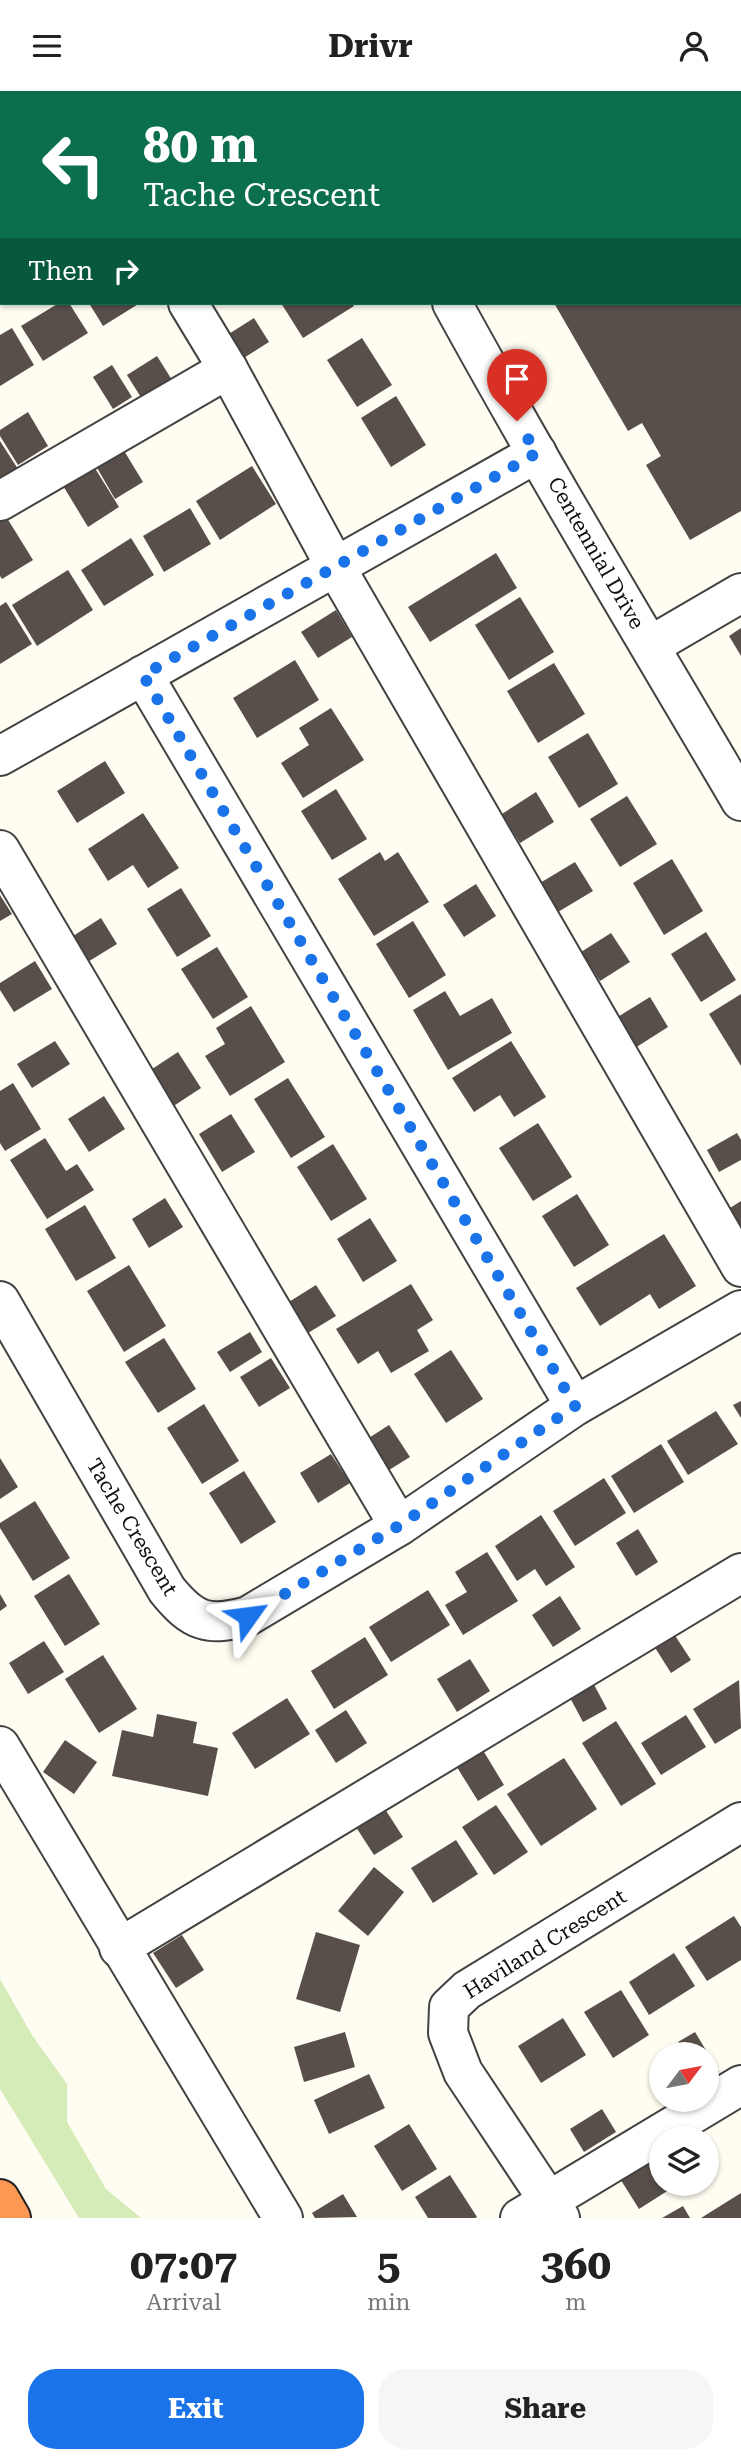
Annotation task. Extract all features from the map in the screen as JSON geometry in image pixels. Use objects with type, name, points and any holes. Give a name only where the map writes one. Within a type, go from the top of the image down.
[{"type":"highway","points":[[0,2199],[11,2218]]},
{"type":"street","points":[[189,305],[228,369],[335,566],[741,1267]]},
{"type":"street","name":"Centennial Drive","points":[[453,305],[741,801]]},
{"type":"street","points":[[0,501],[228,369]]},
{"type":"street","points":[[0,756],[537,453]]},
{"type":"street","points":[[650,646],[741,593]]},
{"type":"street","points":[[143,675],[575,1406]]},
{"type":"street","points":[[0,851],[400,1525]]},
{"type":"street","name":"Tache Crescent","points":[[0,1301],[167,1590],[183,1609],[201,1620],[224,1622],[248,1616],[400,1525],[575,1406],[741,1310]]},
{"type":"street","points":[[119,1948],[741,1573]]},
{"type":"street","points":[[0,1747],[283,2218]]},
{"type":"street","name":"Haviland Crescent","points":[[543,2212],[464,2072],[448,2033],[449,2007],[467,1990],[741,1822]]},
{"type":"street","points":[[543,2212],[741,2085]]},
{"type":"green space","points":[[0,1979],[32,2035],[67,2084],[67,2122],[106,2189],[141,2218],[79,2218],[0,2089]]},
{"type":"building","points":[[56,305],[70,305],[88,333],[43,361],[21,326]]},
{"type":"building","points":[[90,305],[137,305],[103,326]]},
{"type":"building","points":[[282,305],[354,306],[303,338]]},
{"type":"building","points":[[555,305],[741,305],[741,511],[690,540],[646,465],[661,456],[642,423],[628,431]]},
{"type":"building","points":[[254,318],[269,342],[239,361],[224,337]]},
{"type":"building","points":[[12,328],[34,365],[0,386],[0,335]]},
{"type":"building","points":[[362,338],[392,385],[357,407],[327,360]]},
{"type":"building","points":[[157,356],[172,380],[142,399],[127,375]]},
{"type":"building","points":[[112,365],[132,397],[113,409],[93,377]]},
{"type":"building","points":[[396,396],[426,445],[391,467],[361,418]]},
{"type":"building","points":[[28,412],[48,446],[18,465],[0,436],[0,430]]},
{"type":"building","points":[[0,441],[18,469],[0,480]]},
{"type":"building","points":[[123,449],[143,482],[115,499],[96,466]]},
{"type":"building","points":[[93,465],[119,507],[88,527],[62,484]]},
{"type":"building","points":[[252,466],[276,504],[220,540],[196,501]]},
{"type":"building","points":[[190,508],[211,544],[164,572],[143,536]]},
{"type":"building","points":[[7,518],[33,560],[2,579],[0,522]]},
{"type":"building","points":[[131,538],[154,575],[104,606],[81,570]]},
{"type":"building","points":[[496,553],[517,588],[430,642],[408,607]]},
{"type":"building","points":[[68,570],[93,610],[37,646],[12,605]]},
{"type":"building","points":[[520,597],[554,652],[509,680],[475,625]]},
{"type":"building","points":[[6,602],[32,644],[0,664],[0,606]]},
{"type":"building","points":[[336,610],[352,637],[318,658],[301,632]]},
{"type":"building","points":[[741,628],[741,656],[729,636]]},
{"type":"building","points":[[295,660],[319,700],[257,738],[233,698]]},
{"type":"building","points":[[554,663],[585,714],[538,743],[507,691]]},
{"type":"building","points":[[331,708],[364,760],[303,798],[281,763],[309,745],[299,728]]},
{"type":"building","points":[[588,733],[618,784],[579,808],[548,757]]},
{"type":"building","points":[[105,761],[125,793],[77,823],[57,791]]},
{"type":"building","points":[[336,789],[367,839],[332,860],[301,811]]},
{"type":"building","points":[[536,792],[554,822],[520,843],[502,814]]},
{"type":"building","points":[[627,796],[657,844],[620,867],[590,819]]},
{"type":"building","points":[[143,813],[179,868],[148,888],[133,865],[108,881],[88,849]]},
{"type":"building","points":[[380,852],[385,861],[398,852],[429,902],[374,936],[338,879]]},
{"type":"building","points":[[672,859],[703,911],[664,935],[633,883]]},
{"type":"building","points":[[575,862],[593,891],[558,912],[540,883]]},
{"type":"building","points":[[476,884],[496,916],[464,937],[443,905]]},
{"type":"building","points":[[181,888],[211,936],[177,957],[147,909]]},
{"type":"building","points":[[0,895],[12,914],[0,921]]},
{"type":"building","points":[[101,918],[117,944],[86,963],[70,938]]},
{"type":"building","points":[[413,921],[446,975],[409,998],[376,944]]},
{"type":"building","points":[[706,932],[736,980],[701,1002],[671,954]]},
{"type":"building","points":[[611,933],[630,962],[600,981],[581,952]]},
{"type":"building","points":[[217,947],[248,997],[213,1019],[181,969]]},
{"type":"building","points":[[35,961],[52,989],[14,1012],[0,990],[0,983]]},
{"type":"building","points":[[445,991],[460,1016],[492,998],[512,1033],[448,1070],[413,1010]]},
{"type":"building","points":[[741,994],[741,1066],[709,1014]]},
{"type":"building","points":[[650,997],[668,1027],[635,1048],[616,1018]]},
{"type":"building","points":[[251,1006],[285,1062],[230,1096],[205,1056],[225,1044],[216,1028]]},
{"type":"building","points":[[55,1041],[70,1064],[32,1088],[17,1064]]},
{"type":"building","points":[[511,1041],[546,1097],[514,1117],[500,1095],[474,1112],[452,1078]]},
{"type":"building","points":[[178,1052],[201,1088],[169,1109],[146,1073]]},
{"type":"building","points":[[288,1078],[325,1137],[291,1158],[254,1099]]},
{"type":"building","points":[[13,1083],[41,1129],[5,1151],[0,1143],[0,1091]]},
{"type":"building","points":[[104,1096],[125,1129],[89,1152],[68,1119]]},
{"type":"building","points":[[231,1114],[255,1152],[222,1172],[199,1134]]},
{"type":"building","points":[[538,1123],[572,1177],[533,1201],[499,1148]]},
{"type":"building","points":[[737,1133],[741,1140],[741,1160],[719,1172],[707,1150]]},
{"type":"building","points":[[45,1138],[66,1171],[77,1164],[94,1190],[47,1219],[10,1160]]},
{"type":"building","points":[[333,1144],[367,1199],[331,1221],[297,1167]]},
{"type":"building","points":[[577,1194],[609,1245],[574,1267],[542,1216]]},
{"type":"building","points":[[165,1198],[183,1227],[149,1248],[132,1219]]},
{"type":"building","points":[[741,1201],[741,1226],[730,1208]]},
{"type":"building","points":[[85,1205],[116,1258],[76,1281],[45,1229]]},
{"type":"building","points":[[370,1218],[397,1261],[363,1282],[337,1239]]},
{"type":"building","points":[[664,1234],[696,1286],[659,1309],[650,1294],[600,1326],[576,1288]]},
{"type":"building","points":[[129,1265],[166,1326],[124,1352],[87,1291]]},
{"type":"building","points":[[411,1284],[433,1320],[417,1330],[429,1351],[391,1373],[378,1351],[358,1364],[336,1329]]},
{"type":"building","points":[[316,1285],[336,1316],[303,1336],[284,1305]]},
{"type":"building","points":[[250,1332],[262,1352],[230,1372],[217,1352]]},
{"type":"building","points":[[164,1338],[196,1389],[158,1413],[125,1362]]},
{"type":"building","points":[[451,1350],[483,1399],[446,1423],[414,1374]]},
{"type":"building","points":[[271,1358],[290,1388],[259,1407],[240,1377]]},
{"type":"building","points":[[741,1401],[741,1418],[733,1405]]},
{"type":"building","points":[[204,1404],[239,1461],[202,1484],[167,1428]]},
{"type":"building","points":[[716,1411],[738,1444],[688,1475],[667,1441]]},
{"type":"building","points":[[389,1425],[410,1457],[381,1475],[361,1443]]},
{"type":"building","points":[[661,1444],[684,1482],[634,1513],[611,1476]]},
{"type":"building","points":[[331,1454],[350,1483],[318,1503],[300,1473]]},
{"type":"building","points":[[0,1458],[18,1487],[0,1499]]},
{"type":"building","points":[[244,1471],[276,1522],[241,1544],[209,1493]]},
{"type":"building","points":[[604,1478],[626,1513],[575,1546],[553,1511]]},
{"type":"building","points":[[35,1501],[70,1558],[33,1581],[0,1528],[0,1523]]},
{"type":"building","points":[[541,1515],[575,1567],[546,1586],[535,1569],[517,1581],[495,1546]]},
{"type":"building","points":[[638,1529],[658,1562],[636,1576],[616,1543]]},
{"type":"building","points":[[487,1552],[518,1601],[463,1635],[445,1605],[467,1592],[455,1572]]},
{"type":"building","points":[[69,1574],[100,1624],[65,1646],[34,1596]]},
{"type":"building","points":[[428,1590],[450,1625],[391,1662],[369,1627]]},
{"type":"building","points":[[0,1594],[7,1606],[0,1611]]},
{"type":"building","points":[[560,1596],[581,1629],[553,1647],[532,1615]]},
{"type":"building","points":[[674,1634],[691,1660],[671,1673],[654,1646]]},
{"type":"building","points":[[365,1637],[388,1675],[334,1709],[311,1671]]},
{"type":"building","points":[[44,1641],[64,1672],[28,1694],[9,1663]]},
{"type":"building","points":[[103,1655],[137,1709],[99,1733],[65,1679]]},
{"type":"building","points":[[470,1659],[490,1691],[457,1712],[437,1679]]},
{"type":"building","points":[[591,1679],[607,1709],[583,1722],[567,1692]]},
{"type":"building","points":[[739,1680],[741,1728],[715,1744],[693,1709]]},
{"type":"building","points":[[287,1698],[310,1734],[255,1769],[232,1733]]},
{"type":"building","points":[[346,1710],[367,1743],[336,1763],[315,1730]]},
{"type":"building","points":[[157,1714],[197,1722],[193,1743],[218,1748],[208,1796],[112,1776],[122,1730],[153,1737]]},
{"type":"building","points":[[686,1715],[706,1747],[661,1775],[641,1743]]},
{"type":"building","points":[[616,1721],[656,1784],[621,1806],[582,1743]]},
{"type":"building","points":[[65,1740],[97,1762],[74,1794],[43,1772]]},
{"type":"building","points":[[481,1747],[504,1785],[478,1801],[455,1764]]},
{"type":"building","points":[[564,1758],[597,1809],[541,1846],[507,1794]]},
{"type":"building","points":[[496,1805],[528,1852],[494,1875],[462,1827]]},
{"type":"building","points":[[383,1806],[403,1837],[374,1855],[354,1824]]},
{"type":"building","points":[[456,1840],[478,1874],[433,1903],[411,1868]]},
{"type":"building","points":[[374,1867],[404,1892],[368,1936],[338,1911]]},
{"type":"building","points":[[734,1916],[741,1927],[741,1960],[707,1981],[685,1947]]},
{"type":"building","points":[[316,1932],[360,1945],[340,2012],[296,1999]]},
{"type":"building","points":[[182,1935],[204,1970],[176,1988],[153,1953]]},
{"type":"building","points":[[674,1953],[695,1986],[649,2015],[629,1982]]},
{"type":"building","points":[[621,1990],[649,2035],[613,2058],[584,2012]]},
{"type":"building","points":[[563,2018],[586,2055],[541,2083],[518,2046]]},
{"type":"building","points":[[345,2032],[355,2067],[304,2082],[294,2047]]},
{"type":"building","points":[[695,2032],[701,2042],[678,2042]]},
{"type":"building","points":[[369,2074],[385,2108],[329,2134],[314,2100]]},
{"type":"building","points":[[602,2109],[616,2132],[584,2152],[570,2129]]},
{"type":"building","points":[[409,2124],[437,2169],[402,2191],[374,2146]]},
{"type":"building","points":[[649,2157],[649,2196],[659,2196],[639,2209],[619,2177]]},
{"type":"building","points":[[450,2175],[477,2217],[428,2218],[415,2197]]},
{"type":"building","points":[[741,2193],[741,2218],[701,2218]]},
{"type":"building","points":[[343,2194],[357,2217],[315,2218],[312,2213]]},
{"type":"building","points":[[683,2206],[690,2218],[662,2218]]},
{"type":"route","points":[[248,1616],[400,1525],[575,1406],[143,675],[537,453],[517,421]]}]
